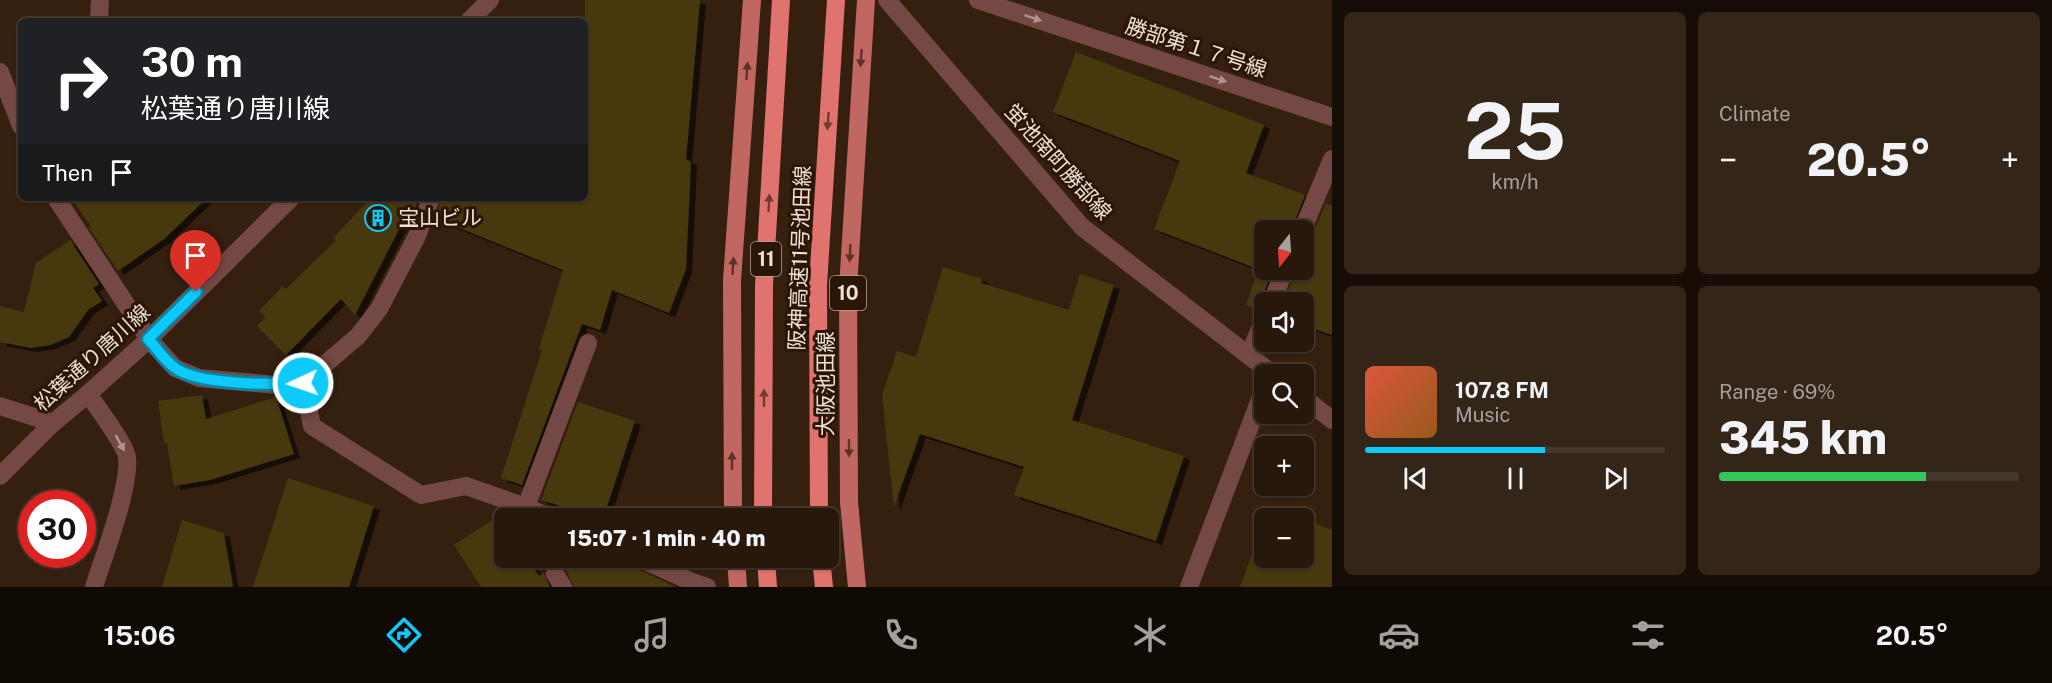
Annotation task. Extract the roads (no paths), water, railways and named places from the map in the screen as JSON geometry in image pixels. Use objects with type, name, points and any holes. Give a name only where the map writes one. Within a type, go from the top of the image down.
[{"type":"highway","name":"阪神高速11号池田線","points":[[763,508],[764,285],[781,0]]},
{"type":"highway","name":"阪神高速11号池田線","points":[[819,508],[818,285],[836,0]]},
{"type":"highway","points":[[767,568],[768,587]]},
{"type":"highway","points":[[822,568],[824,587]]},
{"type":"main road","points":[[733,508],[732,280],[752,0]]},
{"type":"main road","name":"大阪池田線","points":[[856,587],[849,502],[848,288],[866,0]]},
{"type":"main road","points":[[737,568],[738,587]]},
{"type":"street","points":[[99,18],[100,0]]},
{"type":"street","points":[[472,18],[490,0]]},
{"type":"street","name":"蛍池南町勝部線","points":[[887,0],[1082,227],[1257,364]]},
{"type":"street","name":"勝部第１７号線","points":[[978,0],[1332,117]]},
{"type":"street","points":[[9,79],[18,114]]},
{"type":"street","points":[[1307,220],[1332,159]]},
{"type":"street","points":[[58,201],[148,339],[175,368],[199,378],[277,385],[303,383],[358,336],[379,309],[417,236],[430,201]]},
{"type":"street","name":"松葉通り唐川線","points":[[0,476],[54,423],[148,339],[288,201]]},
{"type":"street","points":[[303,383],[312,426],[421,495],[466,486],[525,507],[588,343]]},
{"type":"street","points":[[1249,356],[1254,344]]},
{"type":"street","points":[[88,394],[113,430],[127,456],[124,491],[94,587]]},
{"type":"street","points":[[0,406],[54,423]]},
{"type":"street","points":[[1314,406],[1332,420]]},
{"type":"street","points":[[1189,587],[1254,419]]},
{"type":"street","points":[[661,568],[707,587]]},
{"type":"place","name":"宝山ビル","points":[[378,218]]}]
